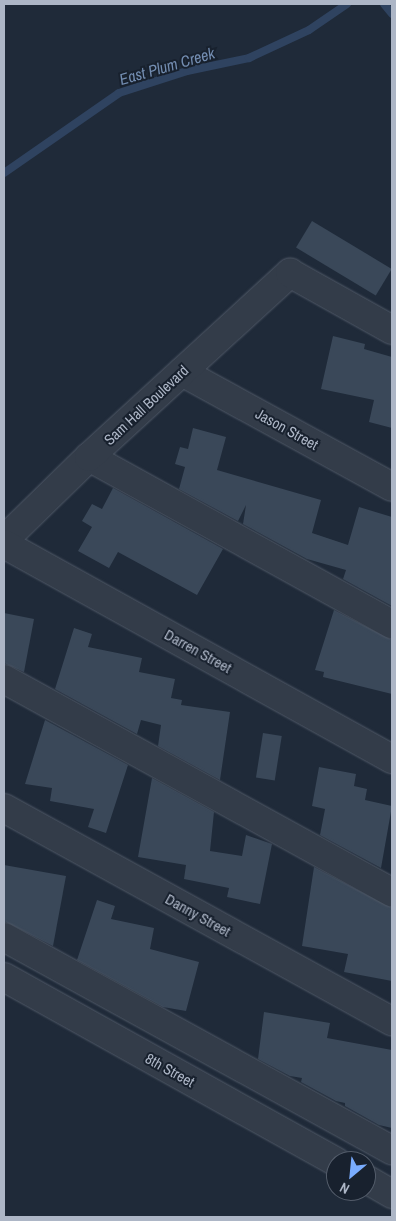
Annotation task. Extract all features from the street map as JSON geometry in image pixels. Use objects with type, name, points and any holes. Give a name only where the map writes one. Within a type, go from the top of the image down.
[{"type":"street","name":"Sam Hall Boulevard","points":[[4,542],[90,457],[290,273],[392,330]]},
{"type":"street","name":"Jason Street","points":[[182,372],[392,487]]},
{"type":"street","points":[[90,457],[392,624]]},
{"type":"street","name":"Darren Street","points":[[4,542],[392,759]]},
{"type":"street","points":[[4,679],[392,892]]},
{"type":"street","name":"Danny Street","points":[[4,808],[392,1022]]},
{"type":"street","points":[[4,937],[392,1150]]},
{"type":"street","name":"8th Street","points":[[4,977],[326,1156]]},
{"type":"street","points":[[376,1185],[392,1194]]},
{"type":"building","points":[[312,221],[392,269],[376,295],[296,248]]},
{"type":"building","points":[[333,336],[365,344],[364,349],[392,357],[392,428],[369,422],[374,400],[321,389]]},
{"type":"building","points":[[193,428],[226,437],[217,470],[321,500],[312,533],[348,545],[359,507],[392,517],[392,606],[343,579],[346,570],[307,559],[243,524],[246,505],[238,521],[179,489],[185,467],[175,464],[180,447],[188,449]]},
{"type":"building","points":[[113,488],[223,549],[197,595],[118,552],[109,568],[78,551],[92,527],[82,521],[92,504],[102,509]]},
{"type":"building","points":[[334,610],[392,640],[392,694],[323,677],[324,672],[315,670]]},
{"type":"building","points":[[4,613],[34,619],[24,672],[4,663]]},
{"type":"building","points":[[74,628],[92,634],[88,647],[142,658],[139,672],[175,679],[171,698],[182,700],[181,705],[230,712],[220,780],[158,746],[161,725],[141,720],[137,734],[55,689]]},
{"type":"building","points":[[45,720],[128,765],[106,833],[88,827],[94,809],[50,801],[52,788],[25,784]]},
{"type":"building","points":[[263,733],[282,736],[275,780],[256,777]]},
{"type":"building","points":[[319,767],[356,774],[354,786],[367,789],[365,800],[392,806],[381,868],[320,835],[325,809],[312,806]]},
{"type":"building","points":[[152,778],[214,812],[210,851],[242,856],[246,835],[272,844],[260,904],[227,897],[229,888],[184,879],[186,865],[138,857]]},
{"type":"building","points":[[4,865],[66,876],[53,946],[4,921]]},
{"type":"building","points":[[314,867],[392,908],[392,981],[344,972],[348,954],[302,946]]},
{"type":"building","points":[[97,900],[115,906],[111,919],[154,928],[150,949],[199,962],[186,1011],[163,1007],[77,960]]},
{"type":"building","points":[[264,1012],[330,1023],[327,1038],[392,1050],[392,1128],[379,1125],[345,1106],[345,1103],[336,1101],[301,1082],[302,1078],[290,1076],[258,1059]]},
{"type":"waterway","name":"East Plum Creek","points":[[4,173],[119,93],[187,71],[249,58],[309,30],[347,4]]},
{"type":"waterway","points":[[384,4],[392,14]]}]
